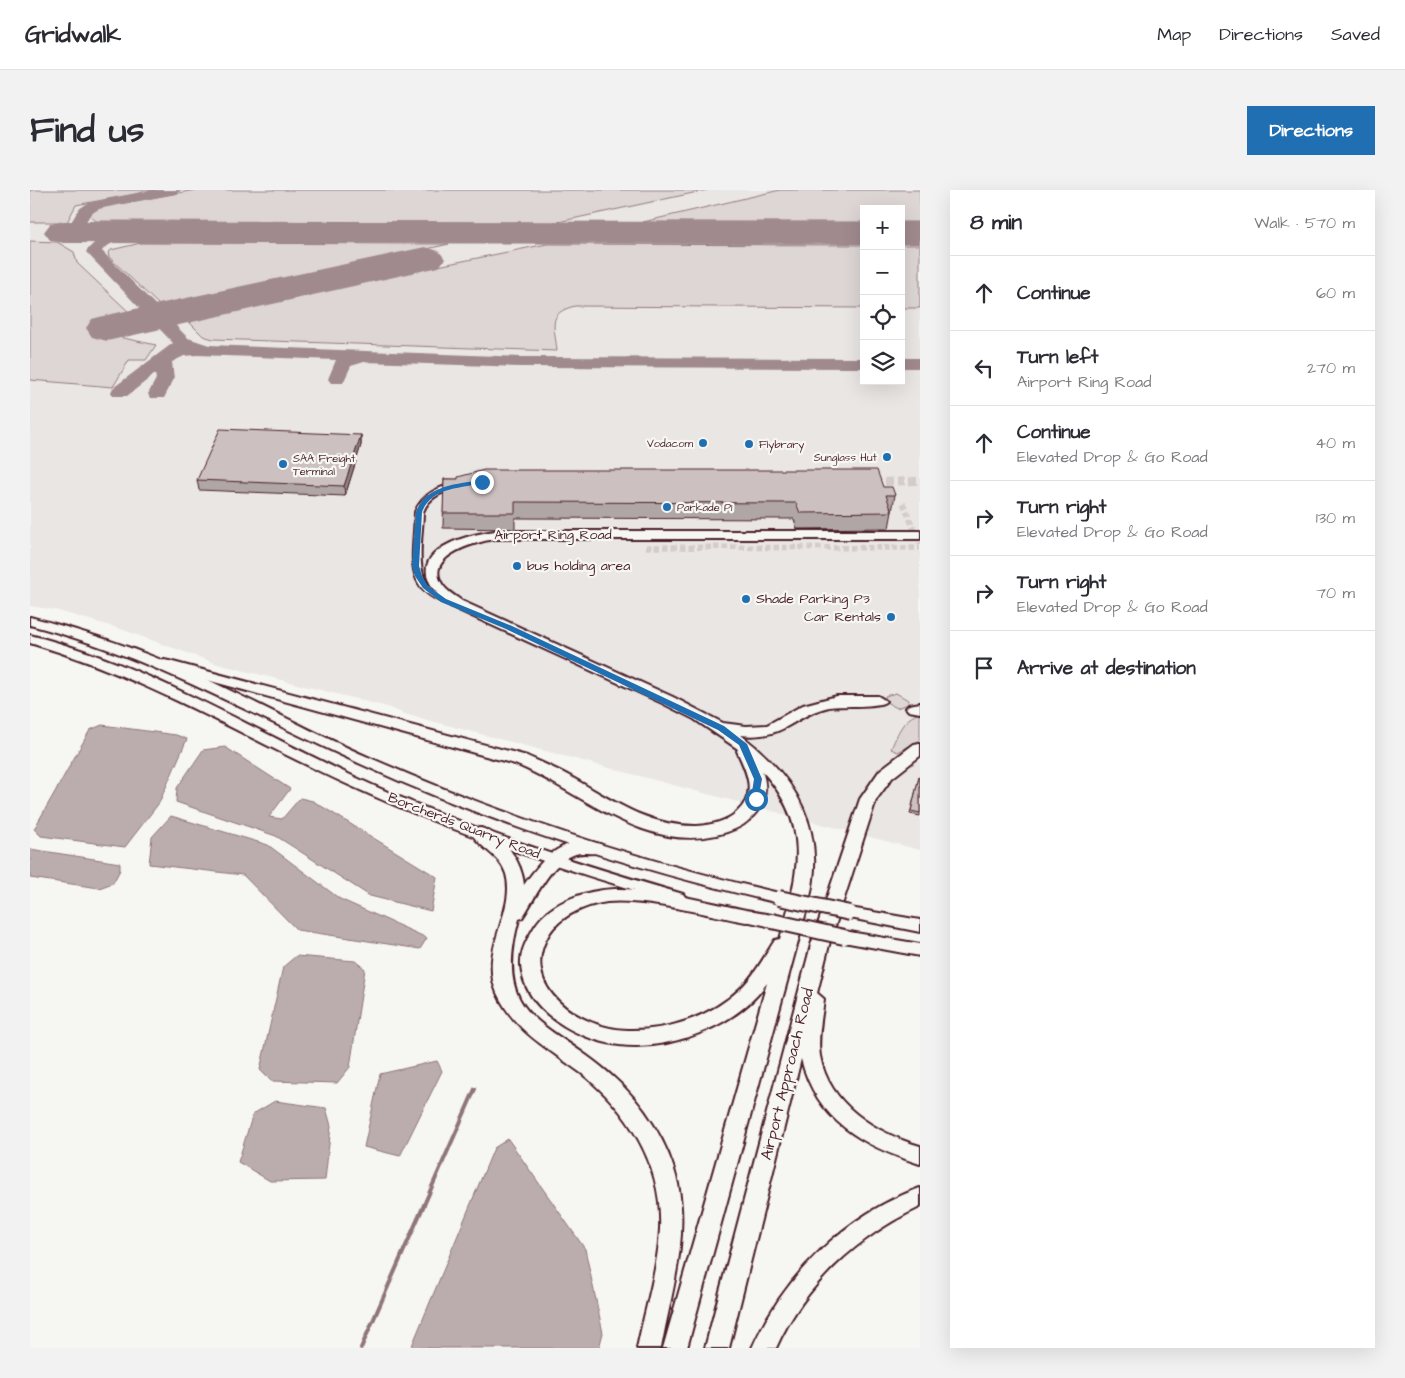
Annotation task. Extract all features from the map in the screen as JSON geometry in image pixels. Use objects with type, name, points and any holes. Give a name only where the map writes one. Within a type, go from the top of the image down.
[{"type":"main road","name":"Airport Ring Road","points":[[790,935],[804,892],[807,854],[799,817],[778,778],[761,759],[721,728],[457,604],[444,595],[435,584],[434,566],[439,558],[450,548],[466,540],[485,536],[920,535]]},
{"type":"main road","name":"Borcherds Quarry Road","points":[[30,621],[108,642],[164,664],[342,751],[415,784],[521,824],[680,874],[779,898],[920,926]]},
{"type":"main road","name":"Borcherds Quarry Road","points":[[30,638],[87,655],[150,681],[361,785],[481,834],[552,860],[746,916],[844,937],[920,950]]},
{"type":"main road","points":[[164,664],[518,759],[555,774],[636,821],[668,831],[700,832],[714,829],[736,821],[748,812],[757,796],[758,779],[743,744]]},
{"type":"main road","points":[[721,728],[764,731],[782,726],[802,712],[825,703],[846,700],[878,701]]},
{"type":"main road","name":"Airport Approach Road","points":[[717,1348],[820,945],[866,803],[886,774],[920,748]]},
{"type":"main road","points":[[481,834],[501,851],[508,860],[516,878],[516,894],[500,949],[500,968],[512,1006],[522,1019],[539,1035],[591,1070],[614,1091],[647,1134],[662,1168],[669,1192],[671,1228],[649,1348]]},
{"type":"main road","points":[[509,923],[557,854],[568,848],[594,848]]},
{"type":"main road","points":[[746,916],[622,896],[580,902],[554,916],[538,934],[530,958],[532,977],[546,1002],[577,1026],[600,1034],[623,1038],[660,1036],[696,1026],[734,1005],[757,984],[790,935]]},
{"type":"main road","points":[[675,1348],[790,935]]},
{"type":"main road","points":[[820,945],[810,1048],[816,1078],[834,1106],[855,1126],[890,1146],[920,1156]]},
{"type":"main road","points":[[764,1348],[790,1302],[829,1254],[876,1219],[920,1197]]},
{"type":"street","points":[[457,604],[434,595],[417,574],[415,566],[419,512],[424,502],[434,493],[468,483]]},
{"type":"shaded area","points":[[30,190],[920,190],[920,850],[405,714],[388,707],[218,664],[118,628],[55,610],[30,606]]},
{"type":"shaded area","points":[[30,190],[156,190],[76,205],[67,222],[30,222]]},
{"type":"shaded area","points":[[195,190],[707,190],[558,222],[96,221],[90,216],[92,212],[102,207]]},
{"type":"shaded area","points":[[780,190],[920,190],[920,222],[905,222],[905,205],[860,205],[860,222],[643,222]]},
{"type":"shaded area","points":[[30,241],[57,242],[74,252],[77,263],[131,314],[100,321],[114,336],[156,345],[146,360],[129,360],[113,387],[30,380]]},
{"type":"shaded area","points":[[141,243],[449,244],[172,306],[159,305],[109,257],[108,253],[111,250]]},
{"type":"shaded area","points":[[547,244],[860,245],[860,308],[575,306],[560,313],[554,322],[557,351],[213,339],[203,336],[190,323],[197,318],[235,307]]},
{"type":"shaded area","points":[[905,245],[920,245],[920,308],[905,308]]},
{"type":"shaded area","points":[[896,693],[908,700],[908,704],[897,708],[886,702],[885,696]]},
{"type":"shaded area","points":[[920,713],[920,740],[898,752],[891,749],[905,723]]},
{"type":"shaded area","points":[[102,725],[176,735],[187,739],[159,803],[125,847],[41,836],[34,829],[90,730]]},
{"type":"shaded area","points":[[225,747],[290,789],[269,817],[282,819],[300,798],[313,801],[437,877],[431,911],[370,896],[276,836],[176,802],[177,788],[203,750]]},
{"type":"shaded area","points":[[171,816],[268,845],[340,899],[427,938],[420,949],[297,930],[243,875],[149,864],[152,837]]},
{"type":"shaded area","points":[[30,849],[120,863],[120,870],[113,883],[99,888],[30,878]]},
{"type":"shaded area","points":[[296,956],[355,961],[365,969],[350,1067],[337,1083],[271,1081],[260,1070],[283,967]]},
{"type":"shaded area","points":[[437,1061],[442,1071],[400,1156],[364,1147],[380,1074]]},
{"type":"shaded area","points":[[275,1101],[326,1108],[331,1126],[325,1180],[270,1181],[238,1162],[253,1114]]},
{"type":"shaded area","points":[[508,1139],[585,1249],[603,1333],[599,1348],[411,1348],[494,1148]]},
{"type":"building","name":"SAA Freight Terminal","points":[[220,429],[361,435],[344,486],[197,480]]},
{"type":"building","points":[[484,470],[877,470],[883,487],[892,487],[895,495],[886,495],[892,512],[800,513],[796,503],[515,502],[515,513],[443,513],[444,479],[458,479],[458,477]]},
{"type":"building","points":[[920,777],[920,813],[911,811]]},
{"type":"waterway","points":[[361,1348],[475,1089]]},
{"type":"taxiway","points":[[73,232],[84,212],[93,206],[175,190]]},
{"type":"taxiway","points":[[197,232],[157,232],[124,235],[99,244],[94,252],[182,342],[206,350]]},
{"type":"taxiway","points":[[120,392],[180,346]]},
{"type":"taxiway","points":[[157,394],[165,379],[162,364],[166,358],[180,351],[362,356]]},
{"type":"taxiway","points":[[337,379],[343,363],[362,356]]},
{"type":"taxiway","points":[[362,356],[521,362],[860,363]]},
{"type":"taxiway","points":[[905,363],[920,363]]},
{"type":"runway","points":[[63,232],[860,233]]},
{"type":"runway","points":[[905,233],[920,233]]},
{"type":"runway","points":[[107,328],[425,259]]},
{"type":"tunnel","points":[[873,482],[920,481]]},
{"type":"tunnel","points":[[903,503],[920,544]]},
{"type":"tunnel","points":[[646,547],[920,548]]},
{"type":"place","name":"Vodacom","points":[[703,443]]},
{"type":"place","name":"Flybrary","points":[[749,444]]},
{"type":"place","name":"Sunglass Hut","points":[[887,457]]},
{"type":"place","name":"SAA Freight Terminal","points":[[283,464]]},
{"type":"place","name":"Parkade P1","points":[[667,507]]},
{"type":"place","name":"bus holding area","points":[[517,566]]},
{"type":"place","name":"Shade Parking P3","points":[[746,599]]},
{"type":"place","name":"Car Rentals","points":[[891,617]]},
{"type":"route","points":[[482,482],[472,482],[445,488],[431,496],[422,505],[419,512],[415,566],[418,576],[430,592],[450,603],[457,604],[509,627],[704,718],[721,728],[743,744],[758,779],[756,799]]}]
